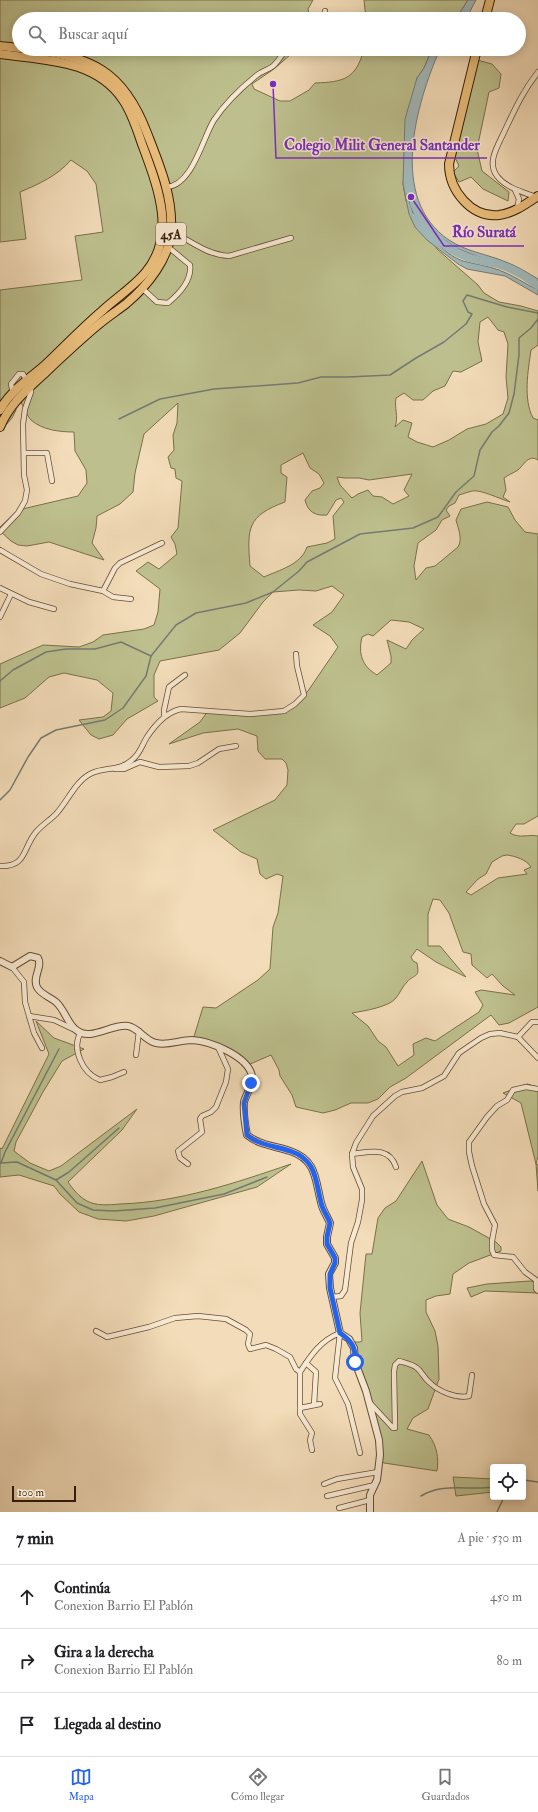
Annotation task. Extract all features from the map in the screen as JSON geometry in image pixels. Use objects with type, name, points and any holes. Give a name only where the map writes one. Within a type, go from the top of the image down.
[{"type":"highway","points":[[487,12],[490,0]]},
{"type":"highway","points":[[0,46],[12,47]]},
{"type":"highway","name":"45A","points":[[0,54],[12,56]]},
{"type":"highway","name":"45A","points":[[0,427],[12,405],[29,384],[102,311],[132,287],[145,272],[155,259],[162,236],[162,212],[149,164],[135,126],[122,100],[112,87],[98,76],[68,64],[14,56]]},
{"type":"highway","name":"45A","points":[[0,410],[3,401],[13,393],[29,384],[142,288],[158,268],[168,246],[171,231],[170,210],[166,187],[138,111],[118,82],[102,69],[86,61],[68,56]]},
{"type":"highway","points":[[475,56],[452,153],[449,175],[457,194],[470,207],[493,215],[500,215],[517,209],[537,197]]},
{"type":"street","points":[[166,187],[172,187],[178,184],[188,172],[214,120],[231,98],[263,70],[272,66],[280,56]]},
{"type":"street","points":[[537,197],[514,189],[502,182],[496,175],[493,163],[495,151],[515,106],[538,72]]},
{"type":"street","points":[[514,189],[519,199],[517,209]]},
{"type":"street","points":[[171,231],[195,246],[221,255],[229,256],[291,238]]},
{"type":"street","points":[[142,288],[157,302],[168,303],[178,295],[188,280],[191,271],[190,264],[168,246]]},
{"type":"street","points":[[0,532],[18,513],[25,501],[27,490],[24,475],[24,414],[31,392],[29,384]]},
{"type":"street","points":[[24,453],[47,453],[52,481]]},
{"type":"street","points":[[103,591],[114,568],[120,563],[162,543]]},
{"type":"street","points":[[0,550],[41,574],[70,584],[103,591],[113,596],[131,599]]},
{"type":"street","points":[[0,588],[29,602],[54,610]]},
{"type":"street","points":[[0,617],[11,594]]},
{"type":"street","points":[[115,769],[132,761],[140,752],[148,736],[164,716],[173,711],[181,709],[250,714],[284,711],[295,704],[304,695],[296,666],[296,654]]},
{"type":"street","points":[[164,716],[169,687],[185,675]]},
{"type":"street","points":[[0,866],[16,864],[23,858],[26,848],[33,836],[56,814],[75,788],[92,773],[124,769],[140,762],[159,767],[189,766],[198,763],[219,749],[236,746]]},
{"type":"street","points":[[12,967],[30,956],[38,958],[39,963],[35,980],[36,987],[56,1002],[78,1031],[76,1050],[88,1072],[100,1080],[112,1078],[124,1072]]},
{"type":"street","points":[[0,962],[12,967],[24,982],[29,1016],[34,1033],[42,1048]]},
{"type":"street","points":[[29,1016],[54,1020],[78,1031],[89,1033],[102,1032],[118,1026],[127,1026],[139,1031],[150,1040],[157,1043],[193,1040],[230,1051],[239,1058],[252,1075],[251,1083],[244,1103],[247,1135],[261,1144],[300,1154],[310,1163],[316,1177],[322,1208],[330,1223],[327,1244],[335,1258],[335,1263],[330,1274],[332,1298],[340,1333],[335,1378],[348,1404],[360,1453]]},
{"type":"street","points":[[518,1037],[532,1022],[538,1022]]},
{"type":"street","points":[[136,1055],[139,1031]]},
{"type":"street","points":[[332,1298],[341,1296],[345,1290],[351,1243],[358,1222],[362,1200],[362,1189],[353,1167],[352,1154],[356,1143],[374,1116],[395,1096],[402,1092],[422,1088],[444,1076],[458,1053],[481,1038],[500,1033],[518,1037],[538,1058]]},
{"type":"street","points":[[188,1164],[180,1158],[178,1151],[181,1147],[202,1132],[200,1119],[216,1107],[226,1082],[228,1069],[218,1047]]},
{"type":"street","points":[[538,1089],[526,1087],[513,1090],[506,1100],[497,1106],[472,1136],[469,1142],[469,1152],[484,1204],[495,1225],[492,1241],[492,1250],[494,1255],[513,1257],[524,1272],[536,1280],[536,1289],[538,1291]]},
{"type":"street","points":[[352,1154],[383,1153],[392,1157],[396,1167]]},
{"type":"street","points":[[96,1331],[107,1337],[149,1327],[175,1318],[198,1316],[226,1319],[246,1330],[250,1334],[248,1344],[250,1349],[266,1346],[276,1349],[290,1357],[296,1369],[300,1372]]},
{"type":"street","points":[[312,1450],[310,1440],[312,1433],[301,1416],[300,1372],[316,1348],[330,1337],[340,1333]]},
{"type":"street","points":[[340,1333],[350,1339],[354,1348],[355,1362],[363,1380],[378,1440],[380,1455],[375,1485],[370,1495],[370,1512]]},
{"type":"street","points":[[369,1401],[394,1429],[396,1425],[394,1372],[397,1362],[399,1361],[412,1365],[436,1387],[447,1393],[459,1396],[469,1396],[472,1374]]},
{"type":"street","points":[[306,1363],[316,1372],[314,1405]]},
{"type":"street","points":[[300,1408],[320,1404]]},
{"type":"street","points":[[324,1484],[337,1478],[378,1472]]},
{"type":"street","points":[[327,1496],[375,1485]]},
{"type":"street","points":[[339,1508],[370,1500]]},
{"type":"green space","points":[[0,0],[313,0],[308,9],[309,12],[12,12],[12,56],[289,56],[274,69],[252,84],[254,89],[280,101],[290,101],[309,90],[315,83],[341,80],[347,77],[353,73],[362,56],[429,56],[424,68],[417,78],[403,184],[406,201],[437,249],[478,285],[484,293],[499,302],[538,311],[538,345],[531,350],[527,394],[533,418],[538,420],[538,460],[532,458],[529,459],[518,470],[504,478],[506,490],[503,497],[510,502],[476,491],[459,495],[455,503],[449,506],[446,510],[450,516],[442,520],[436,530],[418,543],[414,566],[416,580],[426,568],[435,566],[458,547],[460,537],[456,520],[461,509],[487,502],[508,507],[515,520],[525,532],[538,534],[538,816],[524,824],[516,824],[510,833],[517,836],[538,836],[538,1007],[509,1023],[499,1025],[491,1015],[406,1078],[390,1087],[378,1099],[368,1103],[351,1103],[335,1110],[323,1113],[296,1107],[292,1095],[280,1076],[279,1070],[271,1055],[248,1065],[240,1057],[193,1040],[203,1007],[216,1008],[258,980],[270,969],[273,927],[278,913],[283,876],[277,874],[266,879],[260,874],[257,859],[241,852],[213,830],[275,800],[287,785],[288,770],[286,763],[282,759],[265,759],[258,751],[257,736],[238,729],[203,733],[169,744],[200,722],[208,711],[235,713],[284,711],[308,691],[338,647],[330,636],[313,625],[332,612],[344,595],[332,586],[316,591],[299,590],[273,592],[263,602],[240,633],[219,650],[160,661],[154,675],[154,697],[158,701],[127,719],[113,735],[99,739],[91,735],[79,720],[103,717],[111,711],[113,693],[97,680],[64,673],[49,677],[25,698],[0,708],[0,664],[43,645],[79,647],[93,642],[103,635],[144,629],[154,625],[158,612],[160,589],[136,571],[148,562],[159,569],[177,554],[175,544],[171,537],[178,528],[182,481],[176,478],[175,469],[171,468],[168,457],[174,450],[173,435],[177,423],[178,403],[144,434],[135,473],[133,492],[120,504],[97,516],[96,528],[92,543],[104,560],[49,542],[27,546],[18,545],[0,531],[0,527],[18,510],[78,496],[87,483],[86,470],[75,451],[74,432],[51,430],[35,423],[27,414],[16,391],[16,410],[12,418],[0,432],[0,290],[82,280],[75,236],[103,232],[96,184],[87,171],[71,160],[54,175],[41,183],[20,192],[26,239],[0,242]],"holes":[[[488,317],[498,330],[504,332],[508,344],[506,377],[508,398],[503,414],[486,424],[467,429],[449,440],[433,447],[417,442],[408,437],[412,423],[403,420],[395,427],[397,419],[396,398],[404,393],[413,400],[423,400],[433,391],[445,386],[453,371],[461,372],[482,361],[478,342],[480,322]],[[303,453],[310,468],[319,474],[324,483],[320,488],[312,491],[305,500],[308,508],[316,514],[327,515],[336,500],[341,498],[344,502],[333,516],[335,539],[327,543],[307,547],[295,563],[264,577],[250,566],[250,533],[256,518],[272,507],[285,502],[287,477],[281,473],[281,465]],[[412,474],[404,490],[409,496],[393,504],[382,497],[373,496],[368,490],[352,498],[340,485],[337,477],[369,480]],[[391,620],[409,622],[424,629],[412,640],[406,649],[387,640],[391,663],[377,675],[368,668],[362,659],[362,637],[368,634],[373,636]],[[502,856],[514,856],[527,862],[531,867],[524,870],[527,874],[498,878],[471,895],[466,892],[478,879],[486,874],[492,862]],[[433,899],[440,900],[449,913],[463,952],[471,954],[472,965],[487,978],[492,974],[503,986],[515,995],[481,990],[475,992],[483,1005],[479,1012],[435,1041],[426,1038],[413,1044],[414,1055],[398,1066],[386,1047],[378,1041],[368,1026],[352,1013],[369,1010],[393,1001],[405,984],[417,974],[417,963],[413,961],[411,957],[417,949],[436,962],[466,977],[440,946],[428,946],[428,914]]]},
{"type":"green space","points":[[364,0],[468,0],[460,12],[365,12]]},
{"type":"green space","points":[[477,60],[492,64],[501,74],[499,88],[489,92],[477,149],[482,171],[509,192],[508,201],[483,189],[471,177],[459,182],[453,172],[459,166],[453,153]]},
{"type":"green space","points":[[36,1021],[54,1038],[84,1049],[62,1061],[43,1092],[16,1142],[14,1151],[30,1163],[49,1171],[61,1166],[137,1109],[122,1130],[68,1182],[78,1195],[87,1201],[94,1204],[107,1205],[164,1200],[207,1190],[291,1164],[257,1187],[154,1216],[126,1221],[98,1219],[79,1212],[60,1194],[54,1186],[19,1175],[0,1177],[0,1148],[2,1149],[49,1054]]},
{"type":"green space","points":[[527,1084],[538,1087],[538,1156],[536,1164],[521,1103],[503,1093]]},
{"type":"green space","points":[[422,1161],[437,1205],[448,1219],[469,1227],[496,1242],[501,1247],[501,1251],[469,1263],[453,1274],[450,1294],[436,1296],[426,1300],[426,1312],[435,1331],[438,1346],[439,1379],[428,1409],[413,1418],[407,1429],[429,1435],[437,1452],[437,1471],[384,1463],[379,1460],[378,1447],[352,1342],[362,1341],[360,1313],[366,1254],[372,1254],[378,1218],[385,1208],[396,1201]]},
{"type":"green space","points":[[536,1164],[538,1165],[538,1191]]},
{"type":"green space","points":[[530,1281],[538,1282],[538,1293],[485,1291],[471,1297],[467,1288],[487,1284]]},
{"type":"green space","points":[[453,1477],[490,1479],[490,1492],[456,1496]]},
{"type":"water","points":[[468,0],[476,0],[470,12],[460,12]]},
{"type":"water","points":[[429,56],[437,56],[423,96],[416,123],[413,150],[413,176],[418,201],[430,222],[449,240],[463,247],[499,259],[514,266],[538,279],[538,282],[508,265],[479,257],[456,248],[431,230],[417,212],[430,234],[448,253],[463,261],[509,274],[538,290],[538,295],[505,276],[467,269],[458,264],[427,240],[415,227],[409,214],[403,184],[405,119],[417,78],[424,68]]},
{"type":"waterway","points":[[414,204],[422,221],[428,229],[450,249],[471,258],[508,268],[524,276],[538,286]]},
{"type":"waterway","points":[[119,419],[160,399],[214,389],[298,383],[321,377],[390,375],[444,342],[466,324],[472,314],[468,312],[463,301],[467,295],[507,307],[538,313]]},
{"type":"waterway","points":[[0,800],[10,790],[28,757],[41,738],[56,730],[105,720],[123,708],[146,676],[151,656],[176,625],[196,613],[246,603],[273,592],[299,571],[307,562],[360,534],[413,528],[438,517],[456,492],[474,476],[480,450],[492,432],[499,426],[509,413],[514,394],[519,355],[519,338],[531,328],[538,319]]},
{"type":"waterway","points":[[0,681],[13,670],[46,652],[66,649],[95,649],[121,642],[151,656]]},
{"type":"waterway","points":[[1,1163],[5,1152],[59,1049]]},
{"type":"waterway","points":[[56,1180],[69,1172],[119,1128]]},
{"type":"waterway","points":[[0,1163],[17,1162],[56,1180],[77,1203],[93,1210],[114,1211],[155,1208],[224,1194],[267,1177]]},
{"type":"waterway","points":[[526,1480],[538,1482]]},
{"type":"waterway","points":[[421,1496],[438,1489],[490,1487]]},
{"type":"waterway","points":[[497,1512],[503,1500]]},
{"type":"place","name":"Colegio Milit General Santander","points":[[273,84]]},
{"type":"place","name":"Río Suratá","points":[[411,197]]},
{"type":"route","points":[[251,1083],[244,1103],[247,1135],[254,1141],[261,1144],[300,1154],[310,1163],[316,1177],[322,1208],[330,1223],[327,1244],[332,1250],[335,1258],[335,1263],[330,1274],[329,1281],[332,1298],[340,1333],[352,1342],[356,1356],[355,1362]]}]
